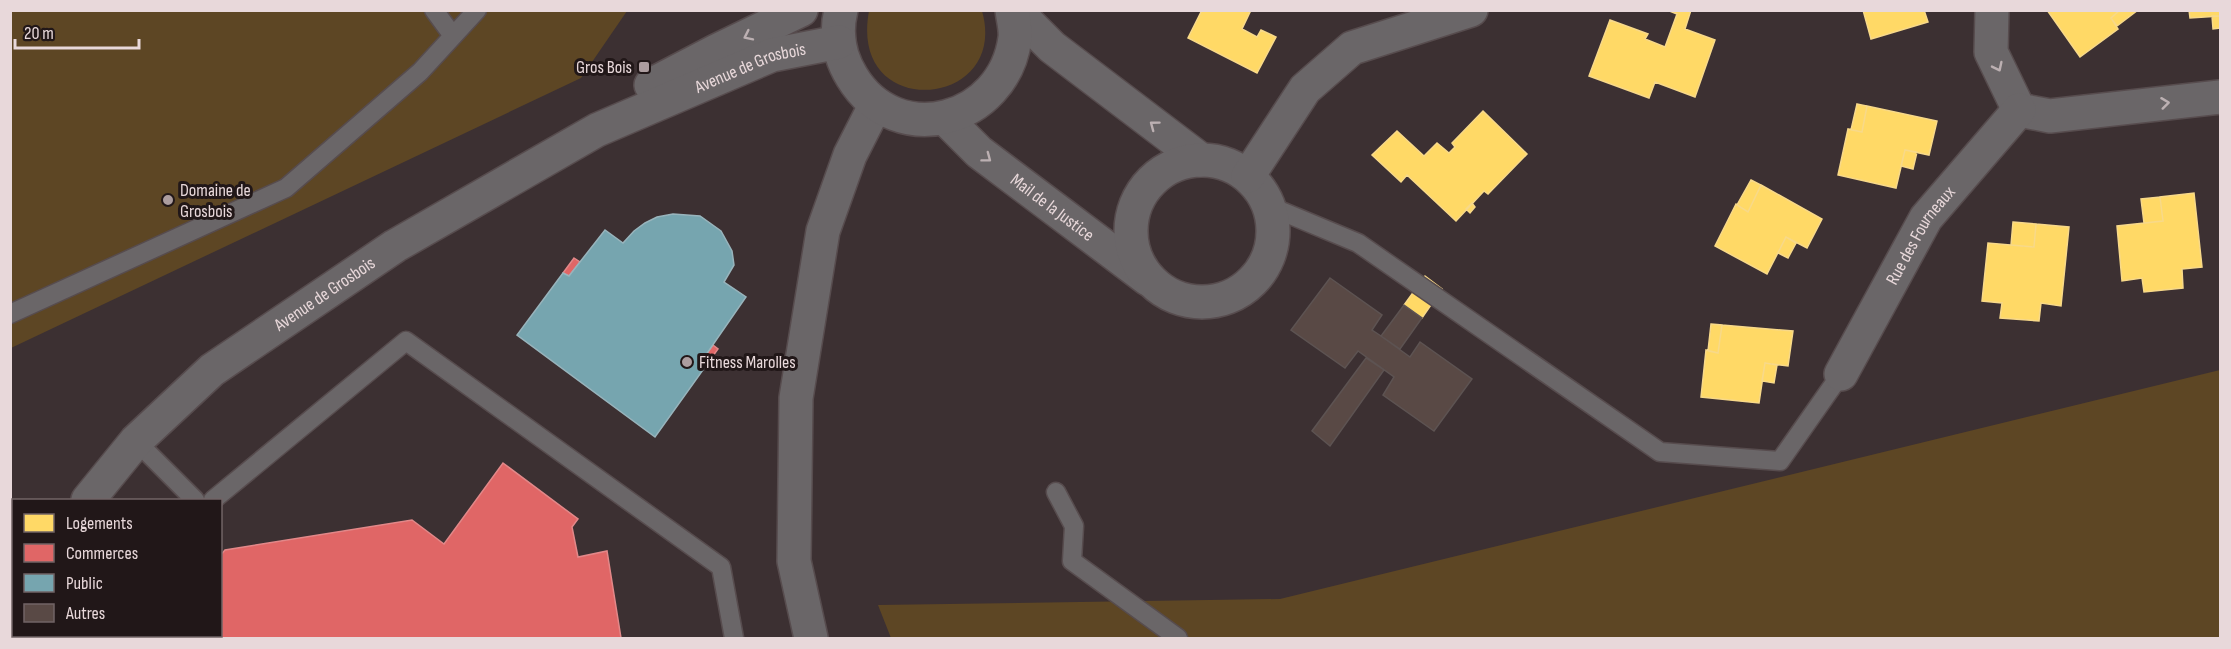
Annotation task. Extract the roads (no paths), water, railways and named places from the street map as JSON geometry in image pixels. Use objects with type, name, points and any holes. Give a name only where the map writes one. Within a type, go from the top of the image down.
[{"type":"street","name":"Avenue de Grosbois","points":[[597,130],[652,85],[801,10]]},
{"type":"street","points":[[840,26],[846,67],[858,88],[876,104],[898,115],[921,120],[945,118],[972,108],[994,89],[1009,64],[1015,36],[1014,10]]},
{"type":"street","points":[[1014,10],[1052,47],[1201,160]]},
{"type":"street","points":[[1248,176],[1305,89],[1352,48],[1471,10]]},
{"type":"street","points":[[1992,10],[1991,52],[2019,110],[2050,116],[2220,97]]},
{"type":"street","name":"Avenue de Grosbois","points":[[90,499],[136,441],[212,370],[395,246],[597,130],[840,26]]},
{"type":"street","points":[[810,639],[794,561],[796,398],[823,231],[850,155],[876,104]]},
{"type":"street","name":"Rue des Fourneaux","points":[[1841,374],[1926,218],[2019,110]]},
{"type":"street","name":"Mail de la Justice","points":[[945,118],[980,153],[1164,291]]},
{"type":"street","points":[[1201,160],[1233,167],[1248,176],[1260,189],[1269,206],[1274,230],[1270,254],[1258,276],[1240,292],[1217,301],[1192,301],[1178,298],[1164,291],[1147,276],[1136,256],[1131,234],[1134,212],[1143,192],[1159,175],[1178,164],[1201,160]]},
{"type":"lane","points":[[434,10],[453,36]]},
{"type":"lane","points":[[10,314],[286,188],[420,72],[477,10]]},
{"type":"lane","points":[[1269,206],[1358,243],[1660,452],[1780,461],[1841,374]]},
{"type":"lane","points":[[215,499],[406,341],[721,567],[734,639]]},
{"type":"lane","points":[[136,441],[193,499]]},
{"type":"lane","points":[[1056,492],[1074,526],[1072,561],[1178,639]]},
{"type":"place","name":"Gros Bois","points":[[644,67]]},
{"type":"place","name":"Domaine de Grosbois","points":[[168,200]]},
{"type":"place","name":"Fitness Marolles","points":[[687,362]]}]
